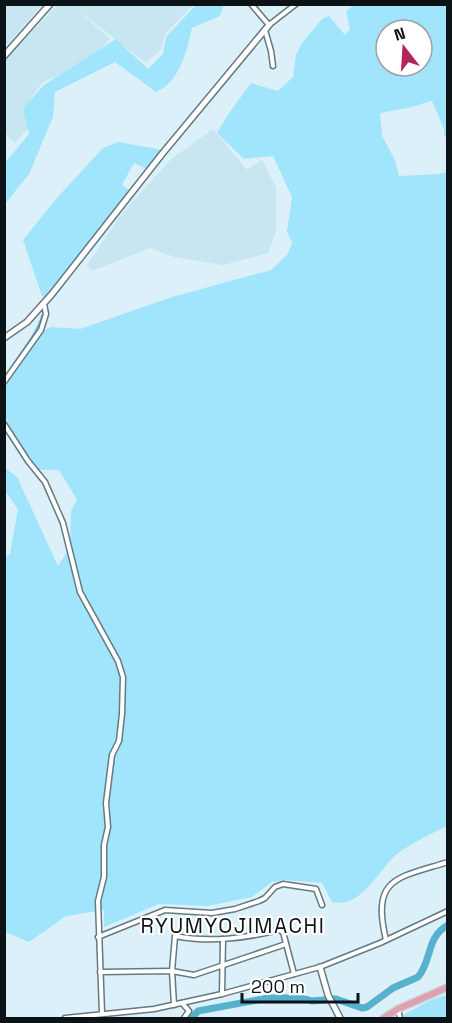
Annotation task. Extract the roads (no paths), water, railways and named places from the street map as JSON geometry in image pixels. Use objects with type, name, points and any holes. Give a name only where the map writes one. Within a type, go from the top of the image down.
[{"type":"main road","points":[[384,1018],[447,987]]},
{"type":"street","points":[[4,56],[50,4]]},
{"type":"street","points":[[251,4],[267,27],[273,66]]},
{"type":"street","points":[[4,338],[27,322],[44,303],[267,27],[296,4]]},
{"type":"street","points":[[4,382],[41,330],[46,314],[44,303]]},
{"type":"street","points":[[4,424],[45,482],[63,523],[80,592],[118,661],[123,677],[124,693],[119,741],[112,755],[106,803],[108,827],[104,845],[103,885],[98,901],[102,1013]]},
{"type":"street","points":[[386,940],[381,919],[383,903],[389,887],[401,877],[447,862]]},
{"type":"street","points":[[98,937],[165,910],[212,913],[235,909],[259,901],[275,887],[283,884],[316,890],[322,905]]},
{"type":"street","points":[[65,1018],[174,1005],[320,967],[386,940],[447,911]]},
{"type":"street","points":[[174,1005],[172,972],[176,936],[243,939],[279,930],[283,932],[294,974]]},
{"type":"street","points":[[222,994],[223,939]]},
{"type":"street","points":[[100,972],[172,972],[194,975],[286,944]]},
{"type":"street","points":[[320,967],[328,995],[340,1018]]},
{"type":"street","points":[[181,1003],[189,1011],[184,1018]]},
{"type":"street","points":[[398,1010],[400,1018]]},
{"type":"waterway","points":[[8,373],[32,336],[42,315]]},
{"type":"waterway","points":[[192,1018],[198,1011],[268,998],[302,998],[312,1001],[336,999],[362,1008],[367,1007],[393,988],[418,977],[426,964],[436,936],[448,925]]},
{"type":"district","name":"RYUMYOJIMACHI","points":[[233,925]]}]
